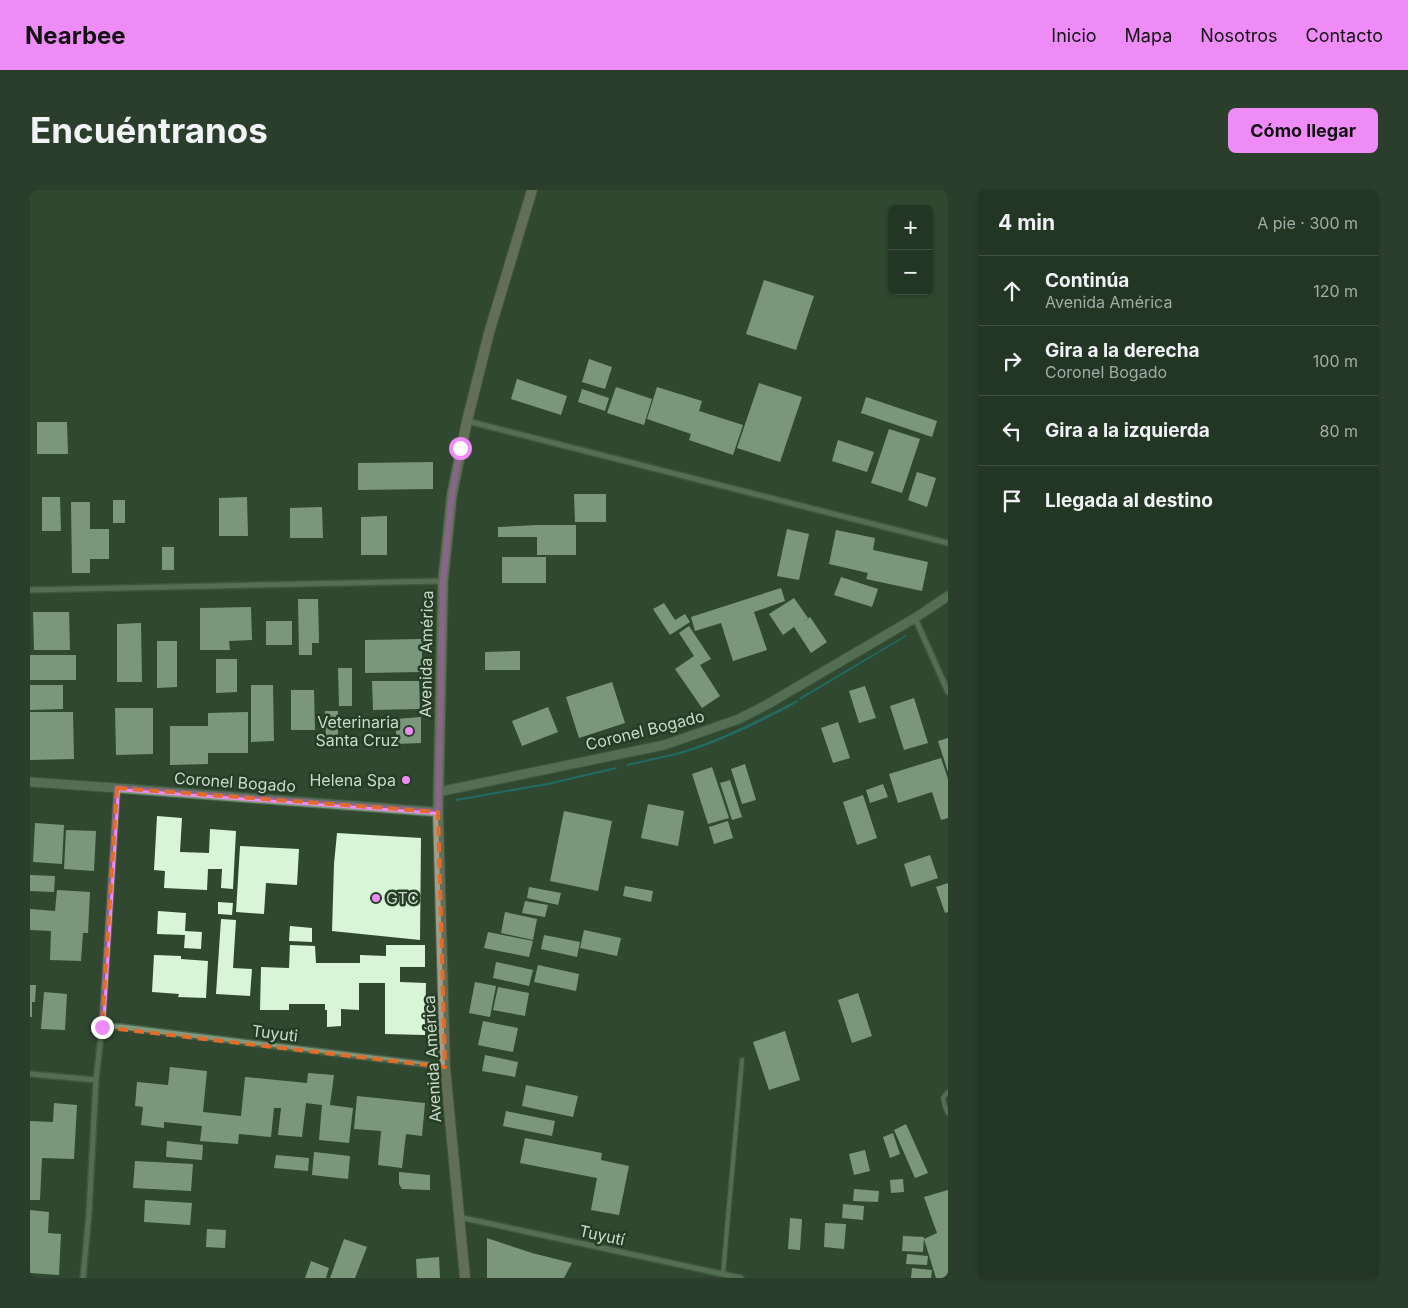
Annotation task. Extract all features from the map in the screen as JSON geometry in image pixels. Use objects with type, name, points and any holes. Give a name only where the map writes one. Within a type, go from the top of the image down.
[{"type":"main road","name":"Avenida América","points":[[465,1278],[445,1067],[438,812],[443,581],[452,494],[467,421],[488,333],[532,190]]},
{"type":"street","points":[[467,421],[948,543]]},
{"type":"street","points":[[30,590],[443,581]]},
{"type":"street","name":"Coronel Bogado","points":[[438,792],[664,744],[730,723],[768,704],[915,618],[948,596]]},
{"type":"street","points":[[915,618],[948,692]]},
{"type":"street","name":"Coronel Bogado","points":[[30,782],[438,812]]},
{"type":"street","points":[[83,1278],[89,1213],[96,1080],[102,1027],[117,788]]},
{"type":"street","name":"Tuyuti","points":[[102,1027],[122,1027],[445,1067]]},
{"type":"street","points":[[30,1074],[96,1080]]},
{"type":"street","name":"Tuyutí","points":[[458,1216],[740,1278]]},
{"type":"lane","points":[[723,1274],[742,1060]]},
{"type":"lane","points":[[948,1092],[943,1098],[948,1113]]},
{"type":"highlighted area","points":[[117,788],[438,812],[445,1067],[102,1027]]},
{"type":"water","points":[[907,636],[800,700],[799,698]]},
{"type":"water","points":[[797,700],[798,702],[769,717],[708,745],[677,755],[627,766],[627,764],[676,753],[738,730]]},
{"type":"water","points":[[616,767],[617,769],[548,785],[456,801],[456,799],[547,783]]},
{"type":"building","points":[[764,280],[814,296],[796,350],[746,334]]},
{"type":"building","points":[[589,359],[612,367],[605,389],[582,382]]},
{"type":"building","points":[[517,379],[567,396],[561,415],[511,399]]},
{"type":"building","points":[[759,383],[802,397],[780,462],[737,448]]},
{"type":"building","points":[[616,387],[652,399],[644,425],[607,413]]},
{"type":"building","points":[[657,387],[702,401],[699,411],[743,425],[733,455],[689,440],[691,434],[647,419]]},
{"type":"building","points":[[582,389],[609,398],[605,411],[578,402]]},
{"type":"building","points":[[866,397],[937,421],[932,437],[861,413]]},
{"type":"building","points":[[37,422],[67,422],[68,454],[37,454]]},
{"type":"building","points":[[889,429],[920,439],[902,493],[871,483]]},
{"type":"building","points":[[838,440],[874,452],[867,472],[832,461]]},
{"type":"building","points":[[433,462],[433,489],[358,490],[358,463]]},
{"type":"building","points":[[917,472],[936,478],[927,507],[908,500]]},
{"type":"building","points":[[574,494],[606,494],[606,522],[575,522]]},
{"type":"building","points":[[42,497],[60,497],[61,531],[42,531]]},
{"type":"building","points":[[247,497],[248,536],[219,536],[219,498]]},
{"type":"building","points":[[113,500],[125,500],[125,523],[113,523]]},
{"type":"building","points":[[71,502],[90,502],[90,529],[109,529],[109,559],[90,559],[90,573],[72,573]]},
{"type":"building","points":[[322,507],[323,538],[290,538],[290,508]]},
{"type":"building","points":[[387,516],[387,555],[361,555],[361,517]]},
{"type":"building","points":[[576,525],[576,555],[537,555],[537,537],[498,537],[498,527]]},
{"type":"building","points":[[787,529],[809,534],[799,580],[777,576]]},
{"type":"building","points":[[836,530],[875,538],[873,550],[928,562],[922,591],[866,579],[868,573],[829,564]]},
{"type":"building","points":[[162,547],[174,547],[174,570],[162,570]]},
{"type":"building","points":[[502,557],[546,557],[546,583],[502,583]]},
{"type":"building","points":[[841,577],[878,589],[872,607],[834,595]]},
{"type":"building","points":[[781,588],[785,601],[754,612],[767,650],[733,661],[721,623],[695,631],[691,617]]},
{"type":"building","points":[[794,598],[808,618],[802,623],[810,617],[827,642],[811,653],[794,627],[783,635],[769,614]]},
{"type":"building","points":[[298,599],[318,599],[319,643],[312,643],[312,655],[299,655]]},
{"type":"building","points":[[664,603],[675,620],[685,614],[690,622],[670,635],[653,609]]},
{"type":"building","points":[[251,607],[252,640],[229,641],[230,650],[200,650],[200,608]]},
{"type":"building","points":[[33,612],[69,612],[70,650],[34,650]]},
{"type":"building","points":[[266,621],[292,621],[292,645],[266,645]]},
{"type":"building","points":[[141,623],[142,682],[117,682],[117,624]]},
{"type":"building","points":[[689,626],[711,659],[700,665],[720,696],[702,708],[675,669],[694,656],[679,633]]},
{"type":"building","points":[[422,639],[422,672],[365,673],[365,640]]},
{"type":"building","points":[[157,641],[177,641],[177,687],[157,688]]},
{"type":"building","points":[[520,651],[520,670],[485,670],[485,652]]},
{"type":"building","points":[[30,655],[76,655],[76,680],[30,680]]},
{"type":"building","points":[[216,659],[237,659],[237,692],[216,693]]},
{"type":"building","points":[[338,668],[352,668],[352,706],[339,706]]},
{"type":"building","points":[[372,681],[419,681],[420,709],[373,710]]},
{"type":"building","points":[[612,682],[625,723],[579,738],[566,697]]},
{"type":"building","points":[[30,685],[63,685],[63,709],[30,710]]},
{"type":"building","points":[[251,685],[273,685],[274,741],[251,742]]},
{"type":"building","points":[[865,686],[876,718],[859,723],[849,691]]},
{"type":"building","points":[[291,690],[314,690],[315,730],[291,730]]},
{"type":"building","points":[[914,698],[928,743],[904,750],[890,706]]},
{"type":"building","points":[[548,707],[558,732],[522,746],[512,721]]},
{"type":"building","points":[[115,708],[153,708],[153,754],[116,755]]},
{"type":"building","points":[[325,711],[338,711],[338,740],[326,740]]},
{"type":"building","points":[[30,712],[73,712],[74,759],[30,760]]},
{"type":"building","points":[[248,712],[248,753],[208,753],[208,764],[170,765],[170,726],[208,726],[208,713]]},
{"type":"building","name":"Veterinaria Santa Cruz","points":[[421,717],[421,743],[396,744],[396,719]]},
{"type":"building","points":[[838,722],[850,758],[833,763],[821,728]]},
{"type":"building","points":[[948,738],[948,772],[938,741]]},
{"type":"building","points":[[941,758],[948,779],[948,818],[941,820],[932,792],[898,803],[889,774]]},
{"type":"building","points":[[745,764],[756,800],[742,804],[731,769]]},
{"type":"building","points":[[712,767],[729,818],[708,824],[692,774]]},
{"type":"building","points":[[730,780],[742,817],[732,820],[720,783]]},
{"type":"building","points":[[883,784],[888,797],[870,803],[866,790]]},
{"type":"building","points":[[863,795],[877,838],[857,845],[843,802]]},
{"type":"building","points":[[648,804],[684,811],[678,846],[641,838]]},
{"type":"building","points":[[564,811],[612,821],[598,891],[550,881]]},
{"type":"building","points":[[157,816],[182,818],[180,852],[209,853],[210,829],[236,831],[233,889],[221,888],[222,869],[208,869],[207,890],[164,888],[165,871],[154,870]]},
{"type":"building","points":[[728,821],[733,838],[714,844],[709,827]]},
{"type":"building","points":[[35,823],[64,825],[62,864],[33,862]]},
{"type":"building","points":[[66,830],[96,831],[94,871],[64,869]]},
{"type":"building","name":"GTC","points":[[337,833],[421,838],[420,940],[332,931]]},
{"type":"building","points":[[240,846],[299,849],[297,885],[266,883],[264,914],[236,912]]},
{"type":"building","points":[[930,855],[938,878],[911,887],[904,864]]},
{"type":"building","points":[[30,875],[55,876],[54,892],[30,891]]},
{"type":"building","points":[[948,883],[948,912],[945,913],[936,887]]},
{"type":"building","points":[[625,886],[653,891],[651,902],[623,896]]},
{"type":"building","points":[[529,887],[561,893],[558,905],[527,898]]},
{"type":"building","points":[[57,890],[90,892],[88,933],[83,933],[81,961],[50,960],[51,931],[30,930],[30,909],[55,911]]},
{"type":"building","points":[[525,901],[548,905],[545,917],[522,913]]},
{"type":"building","points":[[218,902],[233,903],[232,915],[218,914]]},
{"type":"building","points":[[158,911],[186,913],[185,931],[202,932],[201,949],[184,948],[185,935],[157,934]]},
{"type":"building","points":[[505,912],[537,919],[533,940],[501,933]]},
{"type":"building","points":[[221,919],[236,920],[233,968],[252,969],[250,996],[216,994]]},
{"type":"building","points":[[290,926],[312,928],[312,942],[289,941]]},
{"type":"building","points":[[584,930],[621,938],[617,956],[580,948]]},
{"type":"building","points":[[488,932],[533,941],[529,957],[484,948]]},
{"type":"building","points":[[544,935],[580,942],[577,957],[541,949]]},
{"type":"building","points":[[290,945],[315,946],[316,963],[360,963],[360,955],[386,956],[386,945],[425,945],[425,967],[400,967],[400,982],[426,983],[425,1035],[385,1034],[385,983],[359,983],[359,1010],[341,1009],[341,1026],[327,1027],[325,1004],[289,1004],[289,1010],[260,1010],[261,967],[289,968]]},
{"type":"building","points":[[154,955],[181,956],[181,959],[208,961],[206,998],[178,997],[179,994],[152,992]]},
{"type":"building","points":[[496,962],[533,970],[529,986],[493,978]]},
{"type":"building","points":[[538,965],[579,974],[576,991],[534,982]]},
{"type":"building","points":[[475,982],[496,986],[490,1017],[469,1013]]},
{"type":"building","points":[[30,985],[36,985],[35,1002],[32,1002],[32,1017],[30,1017]]},
{"type":"building","points":[[498,987],[529,993],[525,1016],[493,1010]]},
{"type":"building","points":[[44,992],[67,994],[65,1030],[41,1029]]},
{"type":"building","points":[[858,993],[872,1036],[852,1043],[838,1000]]},
{"type":"building","points":[[483,1021],[518,1028],[513,1052],[478,1045]]},
{"type":"building","points":[[785,1031],[800,1080],[769,1090],[753,1042]]},
{"type":"building","points":[[485,1055],[518,1062],[515,1077],[482,1071]]},
{"type":"building","points":[[170,1067],[207,1071],[203,1112],[241,1116],[245,1077],[307,1083],[308,1073],[334,1075],[330,1105],[353,1108],[349,1143],[319,1140],[322,1105],[306,1103],[302,1137],[278,1135],[281,1108],[274,1108],[271,1137],[239,1134],[238,1144],[200,1141],[202,1126],[164,1122],[164,1128],[141,1125],[143,1107],[135,1106],[137,1082],[168,1085]]},
{"type":"building","points":[[526,1085],[578,1096],[573,1117],[522,1106]]},
{"type":"building","points":[[357,1096],[425,1103],[422,1136],[406,1134],[402,1168],[378,1165],[381,1131],[354,1129]]},
{"type":"building","points":[[54,1103],[77,1105],[74,1159],[42,1158],[40,1200],[30,1200],[30,1121],[53,1122]]},
{"type":"building","points":[[506,1111],[555,1121],[552,1136],[503,1126]]},
{"type":"building","points":[[906,1124],[928,1173],[915,1178],[894,1130]]},
{"type":"building","points":[[893,1133],[900,1154],[890,1158],[883,1137]]},
{"type":"building","points":[[525,1138],[602,1153],[601,1160],[629,1166],[619,1215],[591,1210],[597,1178],[520,1163]]},
{"type":"building","points":[[167,1141],[203,1145],[202,1160],[166,1157]]},
{"type":"building","points":[[865,1150],[870,1171],[854,1175],[849,1154]]},
{"type":"building","points":[[314,1152],[350,1156],[348,1179],[312,1175]]},
{"type":"building","points":[[276,1155],[309,1158],[308,1171],[274,1168]]},
{"type":"building","points":[[135,1161],[193,1164],[191,1191],[133,1188]]},
{"type":"building","points":[[399,1172],[430,1175],[430,1190],[402,1189],[399,1184]]},
{"type":"building","points":[[903,1179],[904,1192],[891,1193],[890,1180]]},
{"type":"building","points":[[854,1189],[879,1191],[878,1202],[853,1201]]},
{"type":"building","points":[[948,1190],[948,1278],[936,1278],[924,1239],[937,1233],[924,1197]]},
{"type":"building","points":[[145,1200],[192,1203],[190,1225],[144,1222]]},
{"type":"building","points":[[843,1204],[864,1206],[863,1220],[842,1218]]},
{"type":"building","points":[[30,1210],[49,1212],[48,1233],[61,1234],[59,1275],[30,1273]]},
{"type":"building","points":[[790,1218],[802,1219],[800,1250],[788,1249]]},
{"type":"building","points":[[825,1223],[846,1224],[844,1249],[824,1247]]},
{"type":"building","points":[[207,1229],[226,1230],[225,1248],[206,1247]]},
{"type":"building","points":[[903,1236],[924,1237],[923,1252],[902,1251]]},
{"type":"building","points":[[487,1238],[532,1253],[572,1263],[564,1278],[487,1278]]},
{"type":"building","points":[[344,1239],[367,1247],[355,1278],[330,1278]]},
{"type":"building","points":[[907,1254],[928,1256],[927,1265],[906,1264]]},
{"type":"building","points":[[439,1257],[440,1278],[417,1278],[416,1259]]},
{"type":"building","points":[[311,1261],[329,1268],[326,1278],[305,1278]]},
{"type":"building","points":[[912,1268],[932,1270],[931,1278],[911,1278]]},
{"type":"place","name":"Veterinaria Santa Cruz","points":[[409,731]]},
{"type":"place","name":"Helena Spa","points":[[406,780]]},
{"type":"place","name":"GTC","points":[[376,898]]},
{"type":"route","points":[[102,1027],[117,788],[438,812],[443,581],[452,494],[460,448]]}]
